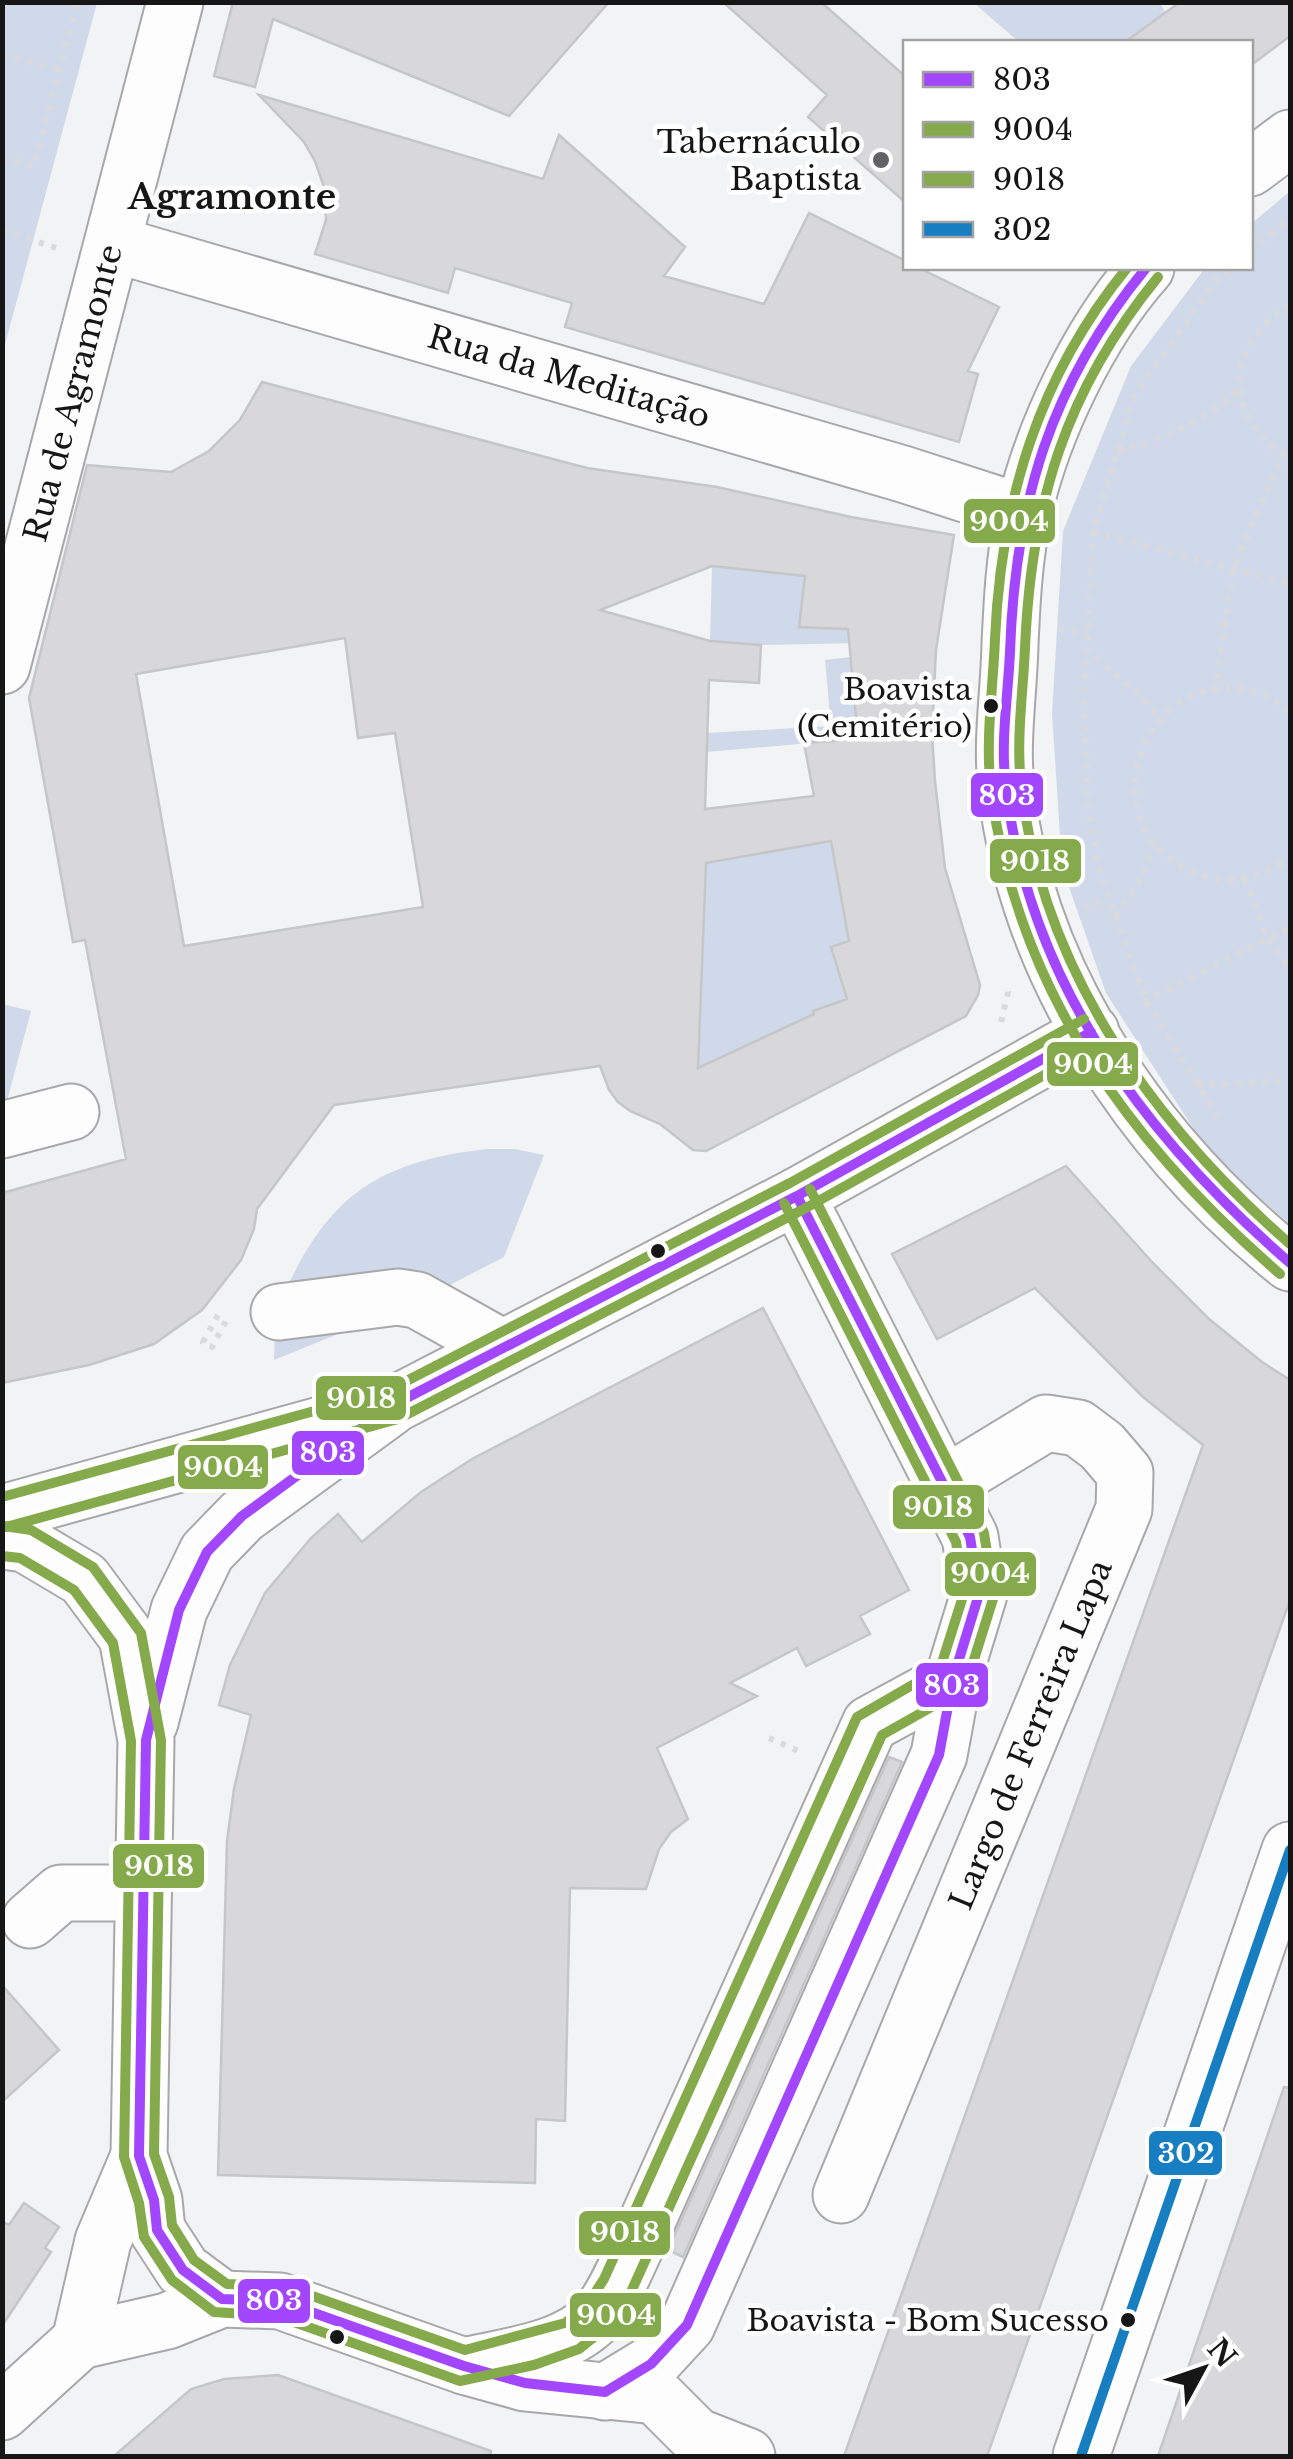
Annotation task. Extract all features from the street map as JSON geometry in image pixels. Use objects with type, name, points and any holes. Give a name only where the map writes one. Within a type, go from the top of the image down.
[{"type":"street","name":"Rua de Agramonte","points":[[2,666],[175,2]]},
{"type":"street","points":[[1253,166],[1290,138]]},
{"type":"street","name":"Rua da Meditação","points":[[113,244],[904,474],[1024,513]]},
{"type":"street","points":[[1144,270],[1124,293],[1062,398],[1024,513],[1010,621],[1004,715],[1006,786],[1018,857],[1038,925],[1091,1032],[1147,1120],[1193,1175],[1290,1263]]},
{"type":"street","points":[[146,1740],[179,1610],[207,1552],[242,1516],[394,1406],[797,1196],[1091,1032]]},
{"type":"street","points":[[2,1130],[72,1112]]},
{"type":"street","points":[[605,2392],[652,2364],[687,2325],[939,1755],[953,1678],[979,1594],[970,1537],[797,1196]]},
{"type":"street","points":[[253,1315],[398,1297],[416,1300],[503,1348]]},
{"type":"street","points":[[2,1513],[394,1406]]},
{"type":"street","name":"Largo de Ferreira Lapa","points":[[841,2195],[1124,1508],[1125,1473],[1102,1446],[1078,1428],[1046,1423],[944,1485]]},
{"type":"street","points":[[2,1540],[25,1544],[84,1579],[127,1638],[146,1740],[139,2156],[154,2200],[157,2230],[184,2270],[222,2299]]},
{"type":"street","points":[[464,2366],[572,2336],[598,2315],[633,2251],[870,1724],[953,1678]]},
{"type":"street","points":[[1081,2456],[1290,1850]]},
{"type":"street","points":[[30,1920],[61,1892],[143,1893]]},
{"type":"street","points":[[80,2341],[103,2240],[139,2156]]},
{"type":"street","points":[[2,2412],[80,2341],[168,2321],[222,2299],[280,2301],[524,2383],[656,2396],[696,2436],[746,2456]]},
{"type":"path","points":[[2,158],[34,166],[77,2]]},
{"type":"path","points":[[2,55],[59,69]]},
{"type":"path","points":[[1253,249],[1290,218]]},
{"type":"path","points":[[1224,1126],[1146,1000],[1115,918],[1100,872],[1088,808],[1084,704],[1093,532],[1134,396],[1217,279],[1229,270]]},
{"type":"path","points":[[1215,690],[1234,568],[1287,456],[1262,438],[1246,415],[1239,390],[1241,362],[1252,337],[1269,317],[1290,304]]},
{"type":"path","points":[[1118,452],[1190,426],[1239,390]]},
{"type":"path","points":[[1093,532],[1290,584]]},
{"type":"path","points":[[1086,648],[1141,696],[1160,719]]},
{"type":"path","points":[[1290,711],[1264,695],[1231,688],[1198,693],[1170,709],[1147,734],[1135,765],[1134,798],[1143,828],[1156,844],[1184,868],[1214,880],[1246,880],[1274,870],[1290,857]]},
{"type":"path","points":[[1115,918],[1137,885],[1156,844]]},
{"type":"path","points":[[1246,880],[1268,939],[1290,968]]},
{"type":"path","points":[[1091,1032],[1290,928]]},
{"type":"path","points":[[996,1029],[1004,1018],[1008,992],[1004,980]]},
{"type":"path","points":[[1147,1120],[1196,1085],[1290,1081]]},
{"type":"path","points":[[218,1315],[203,1342],[212,1346],[253,1315]]},
{"type":"shaded area","points":[[2,3],[97,3],[3,352]]},
{"type":"shaded area","points":[[974,3],[1160,3],[1166,13],[1135,40],[1017,40]]},
{"type":"shaded area","points":[[1290,191],[1290,1224],[1249,1189],[1199,1137],[1106,993],[1062,867],[1052,713],[1063,531],[1131,366],[1203,270],[1253,270],[1253,222]]},
{"type":"shaded area","points":[[712,566],[805,576],[800,627],[861,630],[861,643],[761,645],[710,641]]},
{"type":"shaded area","points":[[850,657],[858,739],[706,752],[707,733],[831,726],[825,660]]},
{"type":"shaded area","points":[[831,841],[872,935],[831,947],[847,999],[813,1011],[828,1041],[796,1056],[817,1094],[800,1102],[765,1037],[697,1068],[703,864]]},
{"type":"shaded area","points":[[2,1004],[31,1011],[6,1105],[2,1104]]},
{"type":"shaded area","points":[[486,1149],[544,1155],[504,1257],[446,1287],[283,1296],[318,1233],[361,1190],[415,1163]]},
{"type":"shaded area","points":[[390,1313],[274,1360],[275,1328]]},
{"type":"building","points":[[233,2],[609,2],[509,116],[273,19],[255,87],[214,76]]},
{"type":"building","name":"Tabernáculo Baptista","points":[[723,2],[821,2],[903,74],[903,200],[808,117],[827,95]]},
{"type":"building","points":[[1180,2],[1290,2],[1290,36],[1253,64],[1253,40],[1128,40]]},
{"type":"building","points":[[259,95],[543,179],[559,135],[685,247],[664,276],[764,304],[809,213],[903,260],[903,270],[923,270],[999,307],[968,371],[978,374],[959,442],[565,327],[572,303],[455,268],[448,293],[315,254],[326,220],[325,190],[304,142]]},
{"type":"building","points":[[262,382],[587,468],[717,487],[954,535],[936,650],[932,733],[945,868],[980,985],[978,995],[966,1016],[706,1151],[693,1150],[660,1124],[618,1102],[600,1066],[334,1105],[257,1209],[254,1229],[241,1260],[202,1310],[154,1344],[89,1365],[2,1383],[2,1193],[126,1159],[85,940],[73,942],[29,698],[87,465],[171,472],[209,451],[240,420]],"holes":[[[712,566],[805,576],[799,627],[848,629],[858,739],[804,743],[814,796],[705,809],[709,680],[759,683],[761,645],[710,641],[600,610]],[[345,638],[358,738],[395,733],[423,907],[184,946],[136,674]],[[831,841],[849,941],[831,947],[847,999],[813,1011],[814,1014],[698,1068],[706,863]]]},
{"type":"building","points":[[1066,1166],[1209,1319],[1290,1380],[1290,1600],[987,2456],[844,2456],[1203,1445],[1143,1397],[1035,1288],[937,1339],[892,1254]]},
{"type":"building","points":[[763,1308],[909,1590],[860,1616],[870,1634],[806,1666],[797,1648],[730,1683],[757,1696],[657,1748],[688,1819],[671,1832],[659,1849],[646,1889],[570,1888],[565,2121],[536,2119],[535,2183],[218,2175],[227,1841],[251,1715],[219,1705],[230,1665],[265,1593],[311,1538],[338,1514],[362,1542],[421,1492],[472,1459]]},
{"type":"building","points":[[889,1757],[902,1762],[683,2257],[668,2250]]},
{"type":"building","points":[[2,1985],[59,2050],[2,2102]]},
{"type":"building","points":[[1284,2087],[1290,2088],[1290,2456],[1158,2456]]},
{"type":"building","points":[[24,2203],[59,2227],[45,2248],[51,2252],[2,2326],[2,2221],[9,2225]]},
{"type":"building","points":[[278,2375],[491,2451],[490,2456],[114,2456],[191,2389],[224,2379]]},
{"type":"transit line","name":"9004","points":[[1126,270],[1096,310],[1048,397],[1016,490],[999,588],[989,734],[991,791],[1005,864],[1027,933],[1055,998],[1090,1060],[1176,1172],[1280,1274]]},
{"type":"transit line","name":"803","points":[[1144,270],[1085,356],[1062,401],[1030,495],[1013,597],[1004,737],[1006,788],[1019,860],[1040,927],[1068,991],[1103,1052],[1188,1163],[1290,1263]]},
{"type":"transit line","name":"9018","points":[[1158,277],[1099,363],[1059,451],[1045,497],[1029,595],[1020,733],[1021,784],[1033,852],[1052,917],[1079,979],[1112,1039],[1193,1148],[1290,1244]]},
{"type":"transit line","name":"9018","points":[[2,1497],[387,1391],[790,1183],[1084,1019]]},
{"type":"transit line","name":"803","points":[[797,1196],[1091,1032]]},
{"type":"transit line","name":"9004","points":[[6,1527],[398,1419],[804,1209],[1098,1045]]},
{"type":"transit line","name":"9004","points":[[2,1556],[20,1558],[74,1590],[113,1643],[131,1741],[124,2157],[139,2203],[144,2237],[172,2280],[214,2312],[277,2316],[460,2381],[534,2365],[579,2349],[610,2324],[631,2292],[882,1735],[965,1688],[994,1596],[984,1533],[810,1189]]},
{"type":"transit line","name":"803","points":[[797,1196],[970,1537],[979,1594],[953,1679],[939,1755],[687,2325],[651,2364],[605,2392],[525,2383],[464,2366],[280,2301],[222,2299],[183,2270],[157,2230],[154,2200],[139,2156],[146,1740],[179,1610],[207,1552],[242,1516],[393,1405],[797,1196]]},
{"type":"transit line","name":"9018","points":[[4,1526],[31,1530],[93,1567],[141,1633],[161,1740],[154,2154],[169,2197],[172,2225],[194,2260],[227,2284],[284,2286],[465,2350],[565,2323],[587,2305],[604,2279],[857,1717],[940,1669],[964,1593],[956,1542],[784,1203]]},
{"type":"transit line","name":"302","points":[[1081,2456],[1290,1850]]},
{"type":"place","name":"Tabernáculo Baptista","points":[[881,160]]},
{"type":"place","name":"Boavista (Cemitério)","points":[[991,706]]},
{"type":"place","name":"Boavista - Bom Sucesso","points":[[1128,2320]]},
{"type":"district","name":"Agramonte","points":[[232,196]]}]
